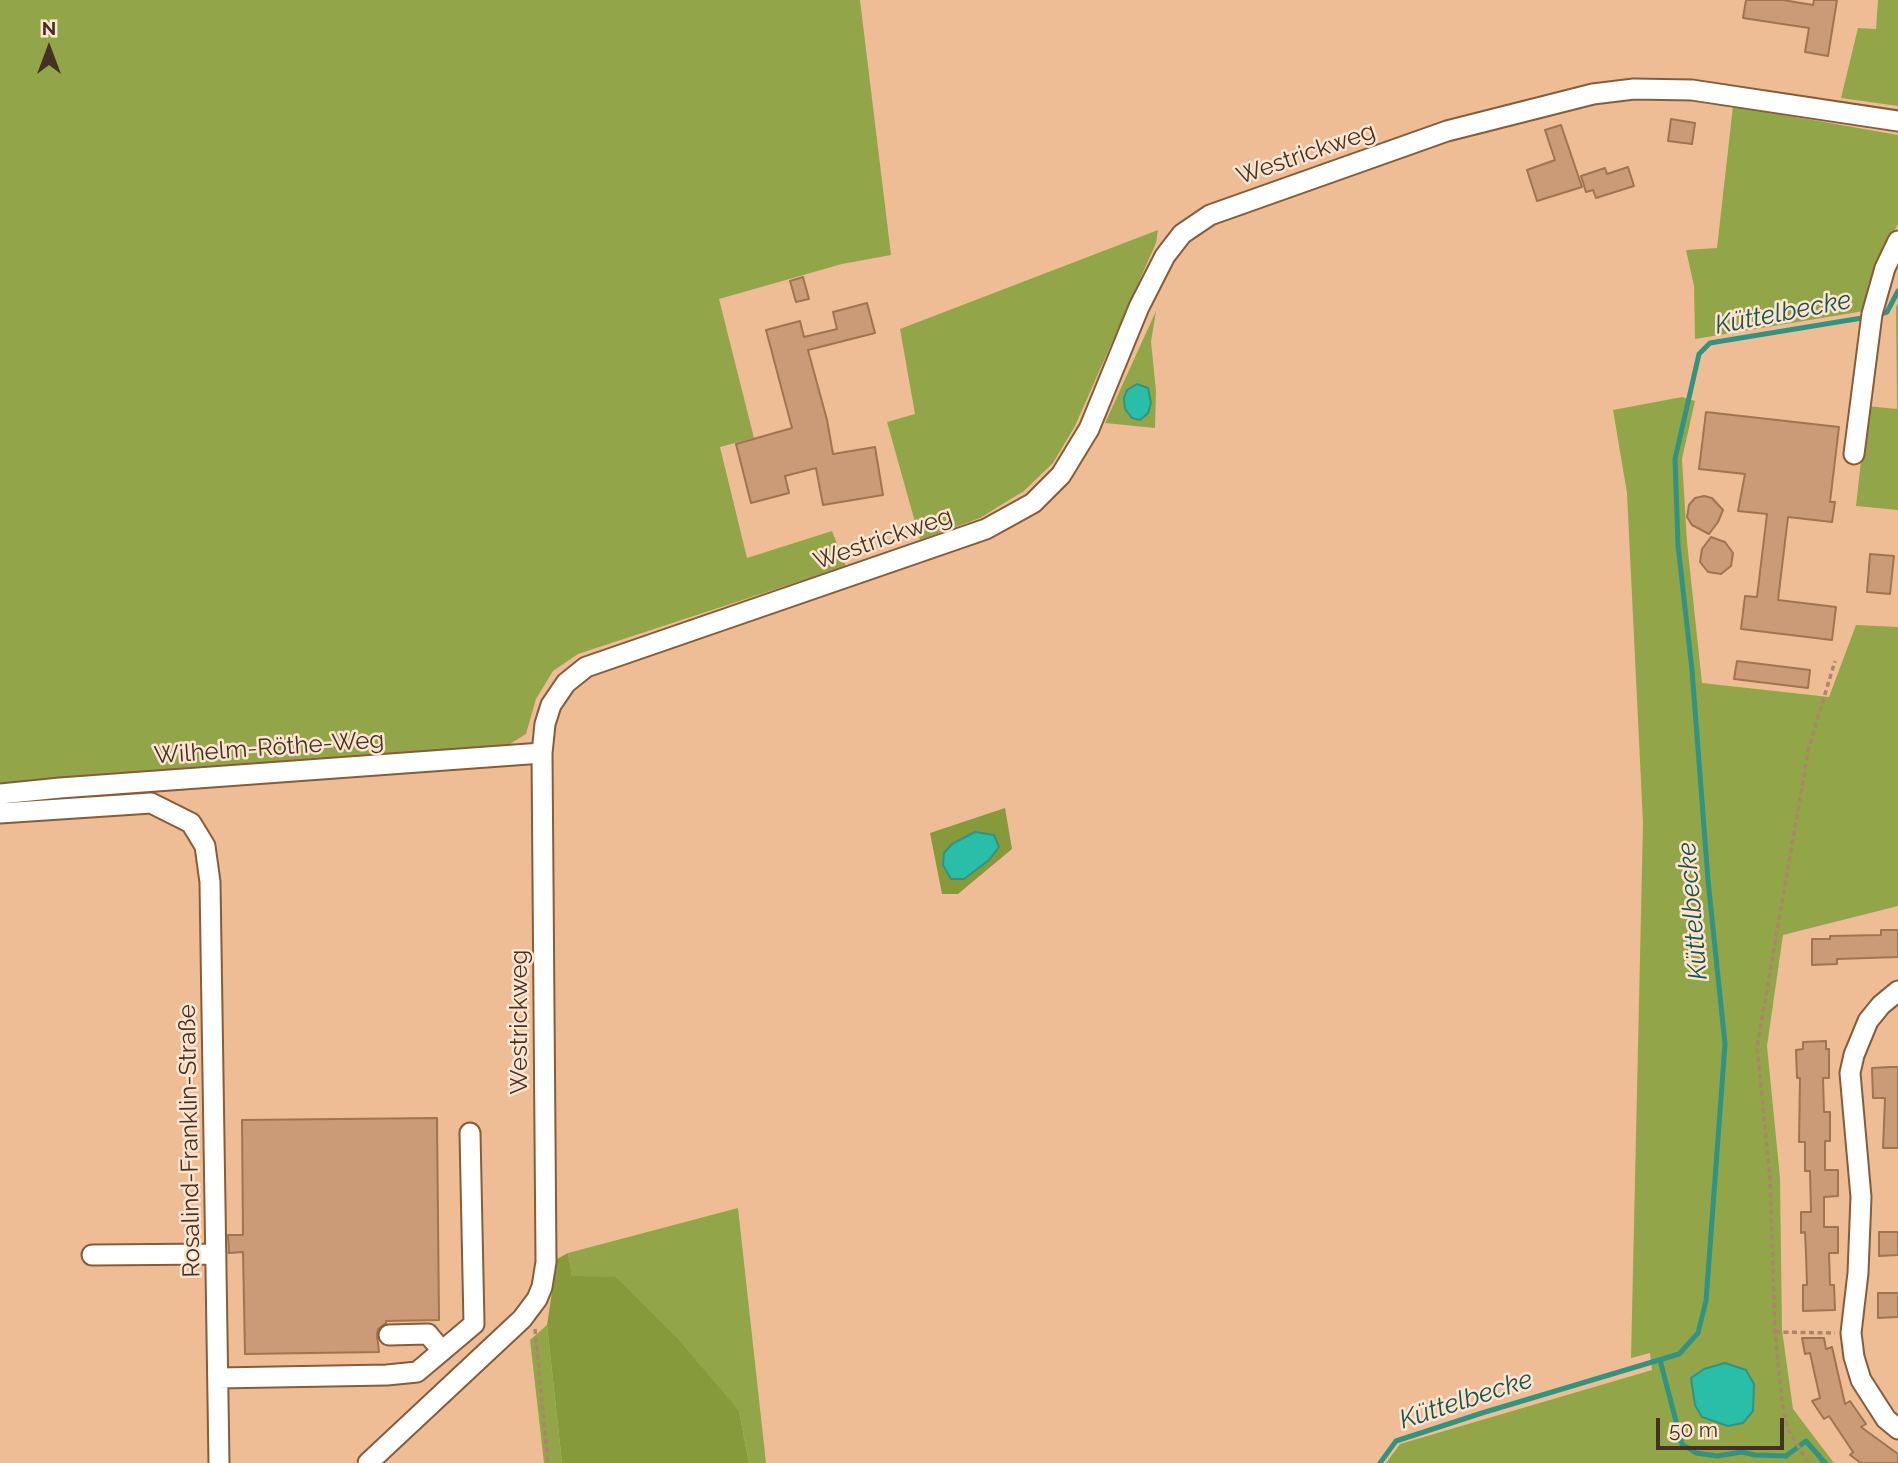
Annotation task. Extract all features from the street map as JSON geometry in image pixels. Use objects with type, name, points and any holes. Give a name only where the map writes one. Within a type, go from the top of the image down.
[{"type":"street","name":"Westrickweg","points":[[368,1463],[529,1311],[542,1287],[546,1262],[542,753],[545,724],[551,705],[566,683],[586,667],[916,555],[986,529],[1033,503],[1061,475],[1089,429],[1139,307],[1165,256],[1182,234],[1210,215],[1447,131],[1593,94],[1634,89],[1692,90],[1898,121]]},
{"type":"street","points":[[1854,454],[1872,314],[1885,268],[1898,241]]},
{"type":"street","name":"Wilhelm-Röthe-Weg","points":[[0,794],[542,753]]},
{"type":"street","name":"Rosalind-Franklin-Straße","points":[[0,813],[151,803],[191,822],[205,846],[210,881],[219,1463]]},
{"type":"street","points":[[1898,991],[1881,1005],[1868,1021],[1850,1073],[1861,1197],[1858,1273],[1851,1333],[1854,1357],[1861,1380],[1886,1419],[1898,1429]]},
{"type":"street","points":[[218,1378],[417,1372],[474,1324],[470,1133]]},
{"type":"street","points":[[92,1255],[216,1254]]},
{"type":"street","points":[[389,1335],[428,1334],[442,1351]]},
{"type":"path","points":[[1808,1463],[1788,1429],[1782,1402],[1775,1332],[1770,1178],[1757,1047],[1809,747],[1835,661]]},
{"type":"path","points":[[529,1311],[534,1320],[548,1463]]},
{"type":"path","points":[[1775,1332],[1851,1333]]},
{"type":"green space","points":[[0,0],[860,0],[891,255],[842,264],[719,299],[754,438],[720,447],[747,558],[832,531],[846,566],[578,654],[553,671],[536,699],[526,734],[510,744],[0,786]]},
{"type":"green space","points":[[1878,0],[1898,0],[1898,106],[1841,98],[1858,28],[1876,29]]},
{"type":"green space","points":[[1733,106],[1898,135],[1898,224],[1877,265],[1864,311],[1695,339],[1694,286],[1686,250],[1717,248]]},
{"type":"green space","points":[[1158,230],[1156,243],[1075,426],[1053,463],[1024,491],[980,518],[920,540],[887,422],[915,414],[900,329]]},
{"type":"green space","points":[[1898,303],[1898,510],[1856,506],[1867,406],[1897,409]]},
{"type":"green space","points":[[1156,311],[1151,342],[1156,391],[1155,428],[1105,423]]},
{"type":"green space","points":[[1682,397],[1695,401],[1682,459],[1687,542],[1702,683],[1829,697],[1856,625],[1898,627],[1898,906],[1783,935],[1767,1046],[1780,1178],[1782,1330],[1793,1409],[1834,1463],[1386,1463],[1400,1444],[1652,1370],[1650,1353],[1631,1358],[1643,823],[1627,493],[1613,410]]},
{"type":"green space","points":[[1005,808],[1012,849],[958,894],[942,894],[930,833]]},
{"type":"green space","points":[[738,1208],[766,1463],[749,1463],[739,1411],[616,1277],[572,1277],[568,1253]]},
{"type":"green space","points":[[568,1253],[572,1276],[616,1277],[677,1338],[739,1411],[749,1463],[562,1463],[547,1325],[557,1259]]},
{"type":"green space","points":[[547,1325],[562,1463],[544,1463],[530,1340]]},
{"type":"water","points":[[1137,384],[1148,388],[1151,403],[1148,413],[1140,420],[1132,418],[1125,409],[1124,398],[1127,390]]},
{"type":"water","points":[[975,832],[994,835],[999,847],[989,860],[964,879],[951,879],[943,865],[944,853],[952,844]]},
{"type":"water","points":[[1725,1363],[1746,1370],[1754,1384],[1753,1411],[1743,1423],[1728,1426],[1702,1417],[1695,1405],[1691,1378],[1704,1369]]},
{"type":"building","points":[[1746,0],[1783,0],[1813,5],[1814,0],[1837,0],[1828,56],[1805,52],[1809,28],[1743,18]]},
{"type":"building","points":[[1671,119],[1695,123],[1692,144],[1668,141]]},
{"type":"building","points":[[1561,125],[1582,187],[1537,201],[1527,170],[1555,160],[1545,130]]},
{"type":"building","points":[[1628,167],[1634,186],[1596,198],[1593,190],[1586,192],[1581,176],[1605,168],[1607,174]]},
{"type":"building","points":[[803,277],[809,299],[796,302],[790,281]]},
{"type":"building","points":[[867,303],[875,333],[808,350],[827,420],[833,454],[875,447],[883,495],[823,505],[816,468],[785,476],[789,493],[751,503],[736,444],[792,428],[766,330],[800,321],[804,337],[837,329],[833,312]]},
{"type":"building","points":[[1706,412],[1839,427],[1830,502],[1835,502],[1832,522],[1788,517],[1778,600],[1836,607],[1832,640],[1741,629],[1745,596],[1757,597],[1767,514],[1738,511],[1745,474],[1699,469]]},
{"type":"building","points":[[1695,498],[1712,498],[1723,510],[1709,534],[1692,525],[1687,517],[1689,505]]},
{"type":"building","points":[[1711,537],[1725,542],[1733,553],[1731,566],[1721,574],[1708,572],[1700,562],[1702,549]]},
{"type":"building","points":[[1870,554],[1894,556],[1890,594],[1867,592]]},
{"type":"building","points":[[1737,661],[1810,670],[1808,688],[1734,679]]},
{"type":"building","points":[[1881,930],[1898,930],[1898,957],[1837,959],[1837,964],[1812,965],[1812,939],[1881,935]]},
{"type":"building","points":[[1826,1041],[1826,1049],[1829,1049],[1829,1078],[1823,1078],[1824,1112],[1830,1112],[1830,1141],[1825,1141],[1825,1170],[1838,1170],[1838,1196],[1824,1197],[1824,1227],[1838,1227],[1838,1253],[1829,1253],[1830,1285],[1834,1285],[1835,1310],[1803,1311],[1803,1285],[1807,1285],[1805,1232],[1801,1233],[1801,1212],[1811,1212],[1810,1171],[1805,1171],[1805,1142],[1799,1142],[1800,1078],[1797,1078],[1796,1050],[1803,1049],[1803,1042]]},
{"type":"building","points":[[1898,1067],[1898,1148],[1883,1148],[1885,1098],[1873,1098],[1872,1068]]},
{"type":"building","points":[[437,1118],[439,1320],[386,1321],[378,1329],[379,1352],[245,1354],[243,1252],[229,1253],[228,1235],[243,1235],[242,1120]]},
{"type":"building","points":[[1879,1232],[1898,1232],[1898,1255],[1879,1256]]},
{"type":"building","points":[[1878,1293],[1898,1293],[1898,1317],[1878,1318]]},
{"type":"building","points":[[1802,1338],[1824,1338],[1826,1349],[1832,1347],[1845,1404],[1850,1401],[1866,1424],[1861,1427],[1898,1454],[1898,1463],[1861,1463],[1850,1455],[1853,1452],[1829,1416],[1824,1419],[1812,1401],[1820,1398],[1810,1353],[1805,1354]]},
{"type":"waterway","name":"Küttelbecke","points":[[1877,315],[1887,312],[1898,291]]},
{"type":"waterway","name":"Küttelbecke","points":[[1380,1463],[1396,1441],[1679,1354],[1698,1333],[1706,1301],[1725,1044],[1708,880],[1692,670],[1678,545],[1675,459],[1699,354],[1710,343],[1868,317]]},
{"type":"waterway","points":[[1660,1360],[1682,1444],[1696,1453],[1717,1456],[1742,1452],[1786,1456],[1806,1441],[1825,1463]]}]
